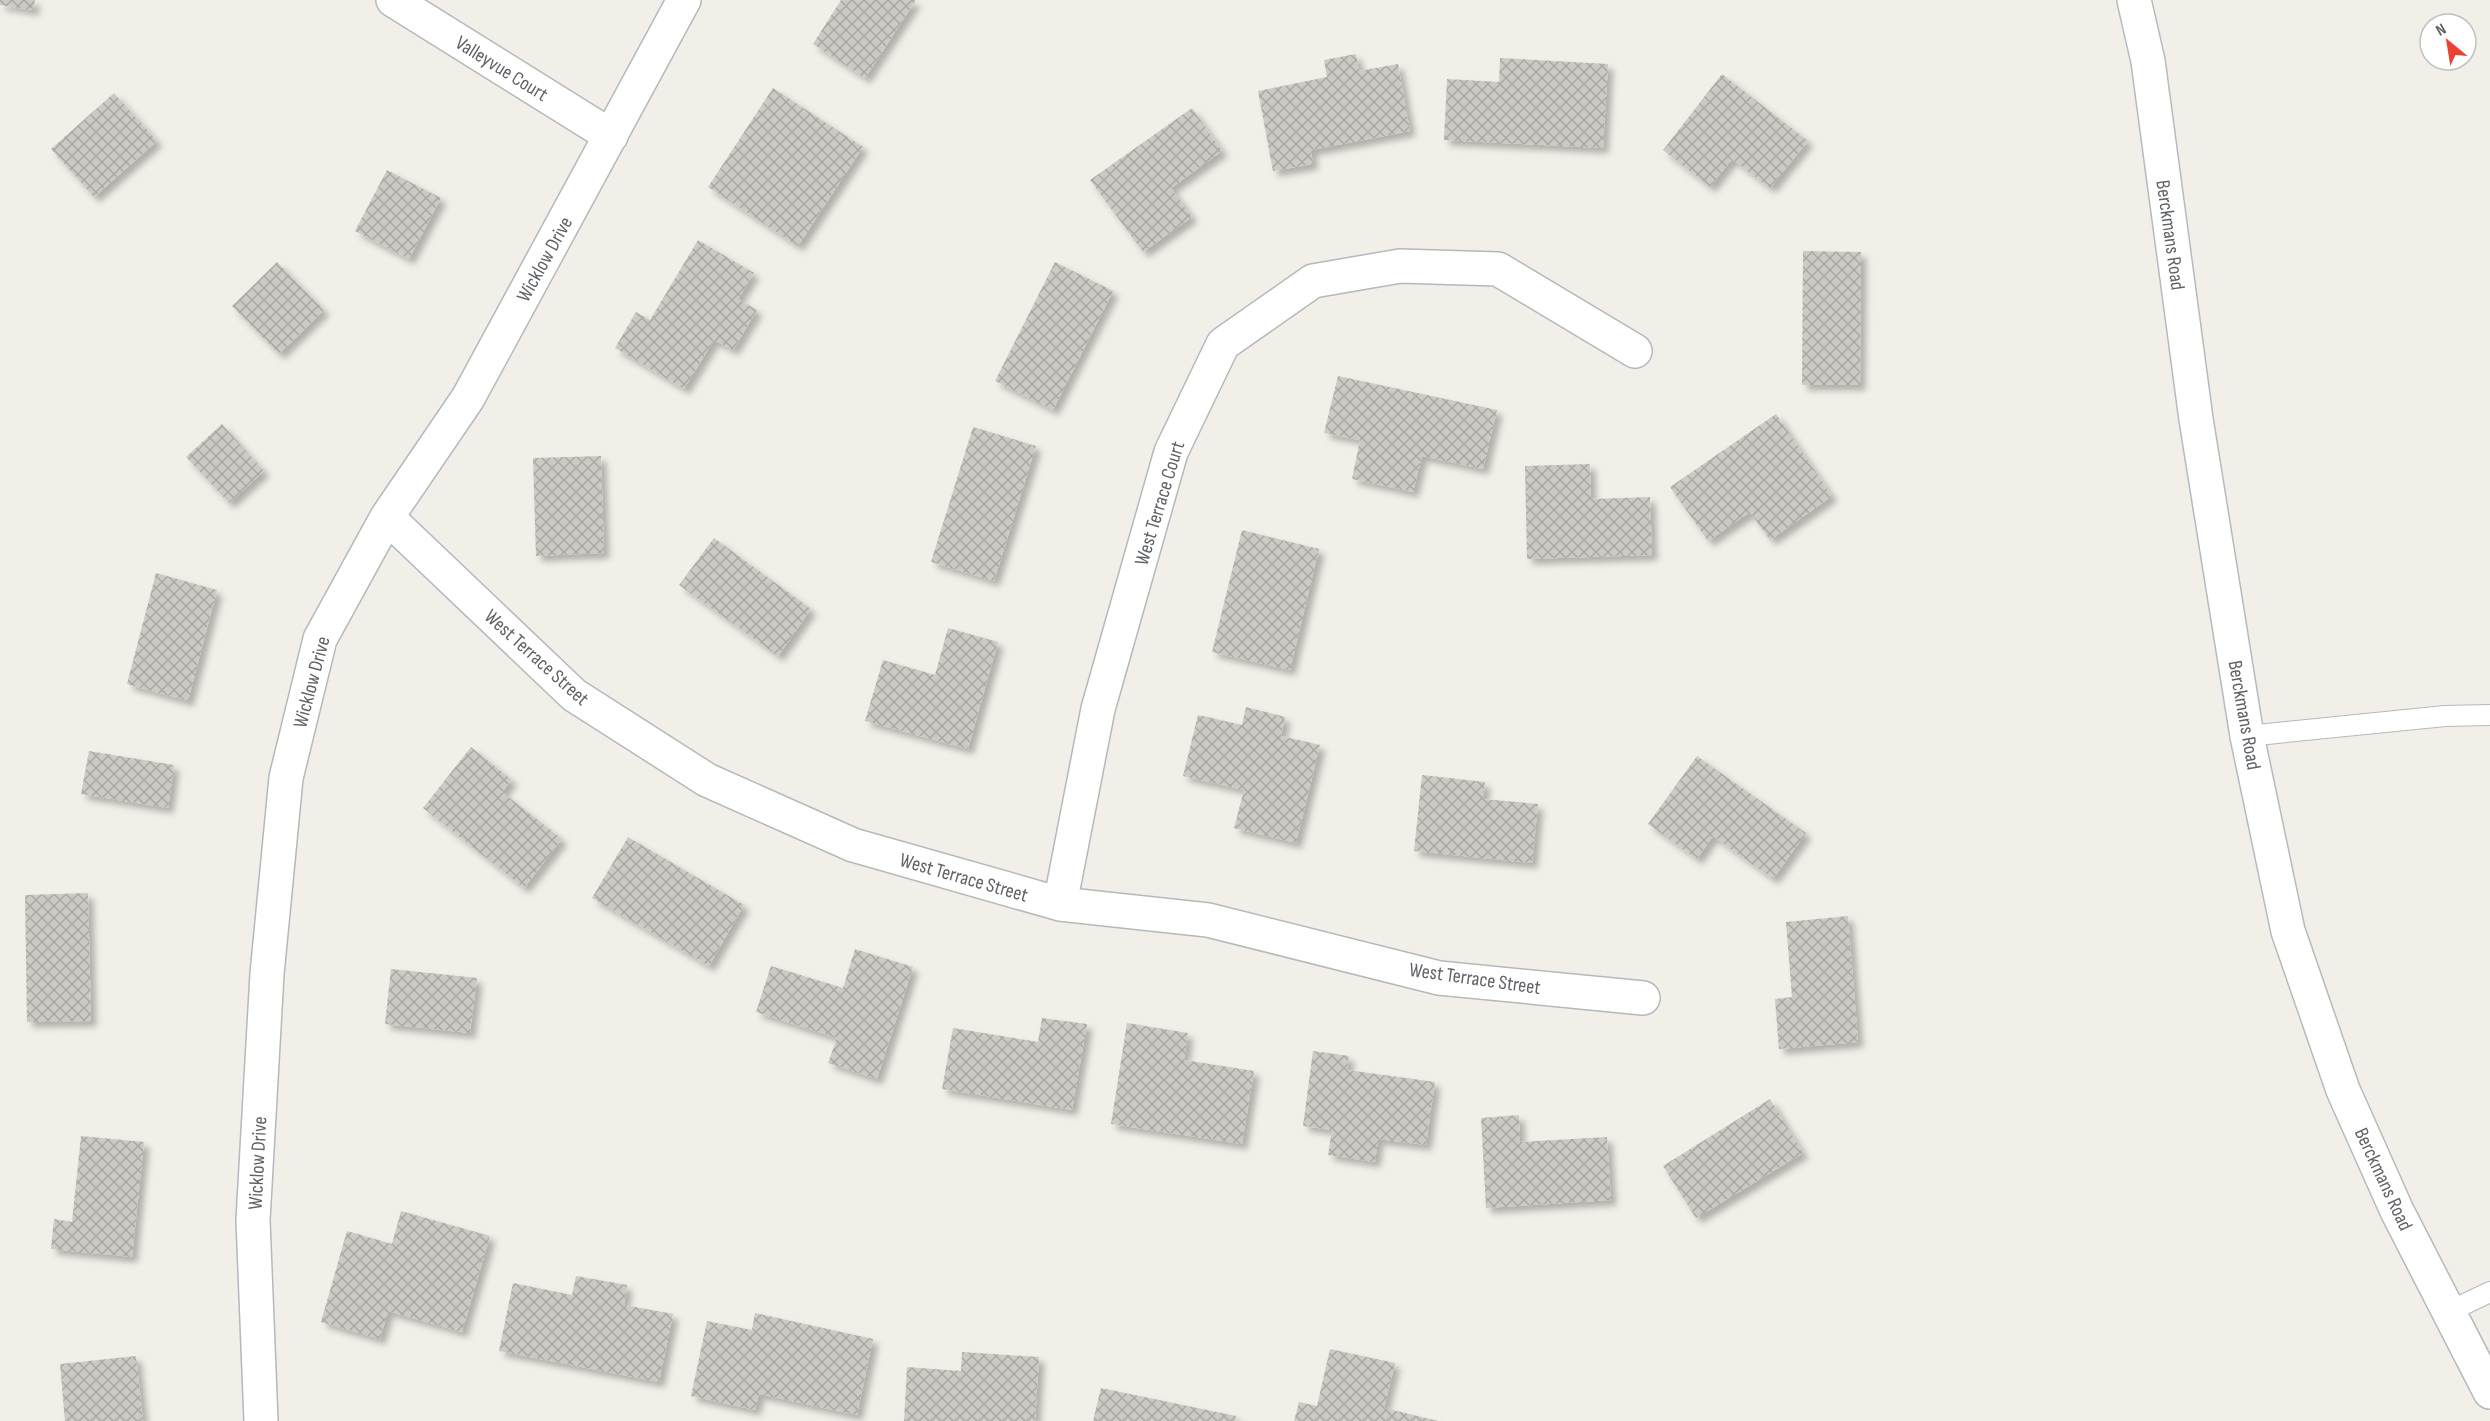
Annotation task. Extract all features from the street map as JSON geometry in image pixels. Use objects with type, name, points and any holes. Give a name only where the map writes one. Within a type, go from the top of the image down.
[{"type":"street","name":"Valleyvue Court","points":[[393,0],[611,136]]},
{"type":"street","name":"Wicklow Drive","points":[[261,1421],[254,1220],[267,974],[286,778],[320,639],[387,517],[468,398],[684,0]]},
{"type":"street","name":"Berckmans Road","points":[[2134,0],[2148,61],[2196,419],[2247,736],[2288,931],[2343,1090],[2397,1212],[2490,1392]]},
{"type":"street","name":"West Terrace Court","points":[[1060,904],[1098,709],[1171,452],[1223,344],[1313,281],[1400,266],[1498,269],[1635,351]]},
{"type":"street","name":"West Terrace Street","points":[[387,517],[574,695],[707,780],[852,845],[1060,904],[1208,920],[1439,978],[1643,998]]},
{"type":"lane","points":[[2247,736],[2445,716],[2490,715]]},
{"type":"lane","points":[[2450,1311],[2490,1292]]},
{"type":"building","points":[[0,0],[35,0],[33,10],[0,5]]},
{"type":"building","points":[[841,0],[916,0],[865,78],[813,44]]},
{"type":"building","points":[[1356,54],[1359,71],[1398,64],[1410,131],[1311,150],[1313,164],[1273,171],[1258,91],[1327,77],[1324,60]]},
{"type":"building","points":[[1500,58],[1608,64],[1603,148],[1444,140],[1447,79],[1499,82]]},
{"type":"building","points":[[1722,74],[1808,141],[1770,188],[1732,159],[1710,187],[1663,150]]},
{"type":"building","points":[[773,88],[863,147],[798,246],[708,187]]},
{"type":"building","points":[[114,93],[157,141],[94,197],[51,149]]},
{"type":"building","points":[[1192,108],[1222,151],[1171,188],[1192,217],[1143,252],[1090,180]]},
{"type":"building","points":[[387,170],[441,198],[409,259],[355,231]]},
{"type":"building","points":[[698,240],[754,273],[738,299],[757,310],[733,350],[714,340],[684,389],[615,348],[636,312],[650,320]]},
{"type":"building","points":[[1803,251],[1861,252],[1860,385],[1802,385]]},
{"type":"building","points":[[277,262],[324,310],[279,354],[232,306]]},
{"type":"building","points":[[1055,262],[1113,291],[1053,410],[995,381]]},
{"type":"building","points":[[1338,376],[1497,410],[1483,469],[1422,456],[1413,492],[1352,479],[1360,440],[1324,433]]},
{"type":"building","points":[[1776,414],[1832,496],[1770,540],[1750,512],[1708,541],[1670,487]]},
{"type":"building","points":[[222,424],[264,471],[229,503],[186,457]]},
{"type":"building","points":[[973,427],[1036,446],[994,581],[931,562]]},
{"type":"building","points":[[601,456],[604,553],[536,556],[533,458]]},
{"type":"building","points":[[1590,464],[1591,499],[1650,497],[1652,555],[1527,559],[1525,466]]},
{"type":"building","points":[[1242,530],[1319,549],[1290,670],[1212,652]]},
{"type":"building","points":[[714,538],[811,609],[778,656],[679,585]]},
{"type":"building","points":[[156,573],[217,590],[188,701],[127,684]]},
{"type":"building","points":[[948,628],[998,642],[968,749],[865,721],[883,660],[935,675]]},
{"type":"building","points":[[1246,707],[1285,717],[1281,736],[1320,745],[1296,843],[1234,828],[1244,790],[1183,776],[1198,715],[1242,725]]},
{"type":"building","points":[[471,747],[512,780],[502,792],[562,839],[524,888],[423,808]]},
{"type":"building","points":[[89,751],[174,765],[168,808],[81,794]]},
{"type":"building","points":[[1697,756],[1806,833],[1773,879],[1713,836],[1697,859],[1648,824]]},
{"type":"building","points":[[1422,775],[1485,782],[1483,799],[1538,804],[1532,863],[1414,851]]},
{"type":"building","points":[[628,837],[744,905],[709,966],[592,898]]},
{"type":"building","points":[[88,893],[91,1021],[27,1022],[25,895]]},
{"type":"building","points":[[1848,916],[1858,1042],[1779,1049],[1775,999],[1792,997],[1786,922]]},
{"type":"building","points":[[855,949],[913,967],[877,1079],[828,1063],[837,1038],[756,1012],[771,966],[843,988]]},
{"type":"building","points":[[391,969],[477,978],[470,1033],[385,1024]]},
{"type":"building","points":[[1042,1018],[1087,1024],[1072,1110],[942,1089],[953,1028],[1038,1042]]},
{"type":"building","points":[[1127,1023],[1188,1033],[1184,1060],[1254,1071],[1242,1144],[1111,1124]]},
{"type":"building","points":[[1313,1051],[1349,1056],[1347,1070],[1435,1082],[1426,1145],[1378,1139],[1375,1162],[1328,1155],[1332,1130],[1303,1126]]},
{"type":"building","points":[[1770,1099],[1803,1153],[1696,1218],[1663,1166]]},
{"type":"building","points":[[1519,1115],[1520,1142],[1607,1137],[1611,1200],[1486,1208],[1481,1118]]},
{"type":"building","points":[[81,1136],[144,1142],[132,1257],[51,1249],[54,1219],[72,1222]]},
{"type":"building","points":[[401,1211],[490,1236],[462,1332],[388,1311],[380,1339],[321,1322],[347,1231],[392,1244]]},
{"type":"building","points":[[576,1276],[627,1285],[624,1305],[673,1314],[659,1382],[499,1351],[513,1283],[572,1295]]},
{"type":"building","points":[[755,1313],[873,1339],[857,1415],[759,1394],[755,1410],[691,1396],[707,1321],[752,1330]]},
{"type":"building","points":[[1330,1349],[1395,1363],[1384,1408],[1438,1421],[1294,1421],[1299,1402],[1317,1406]]},
{"type":"building","points":[[962,1352],[1039,1357],[1035,1421],[904,1421],[907,1367],[961,1371]]},
{"type":"building","points":[[136,1356],[143,1421],[65,1421],[60,1364]]},
{"type":"building","points":[[1101,1388],[1236,1416],[1235,1421],[1093,1421]]}]
